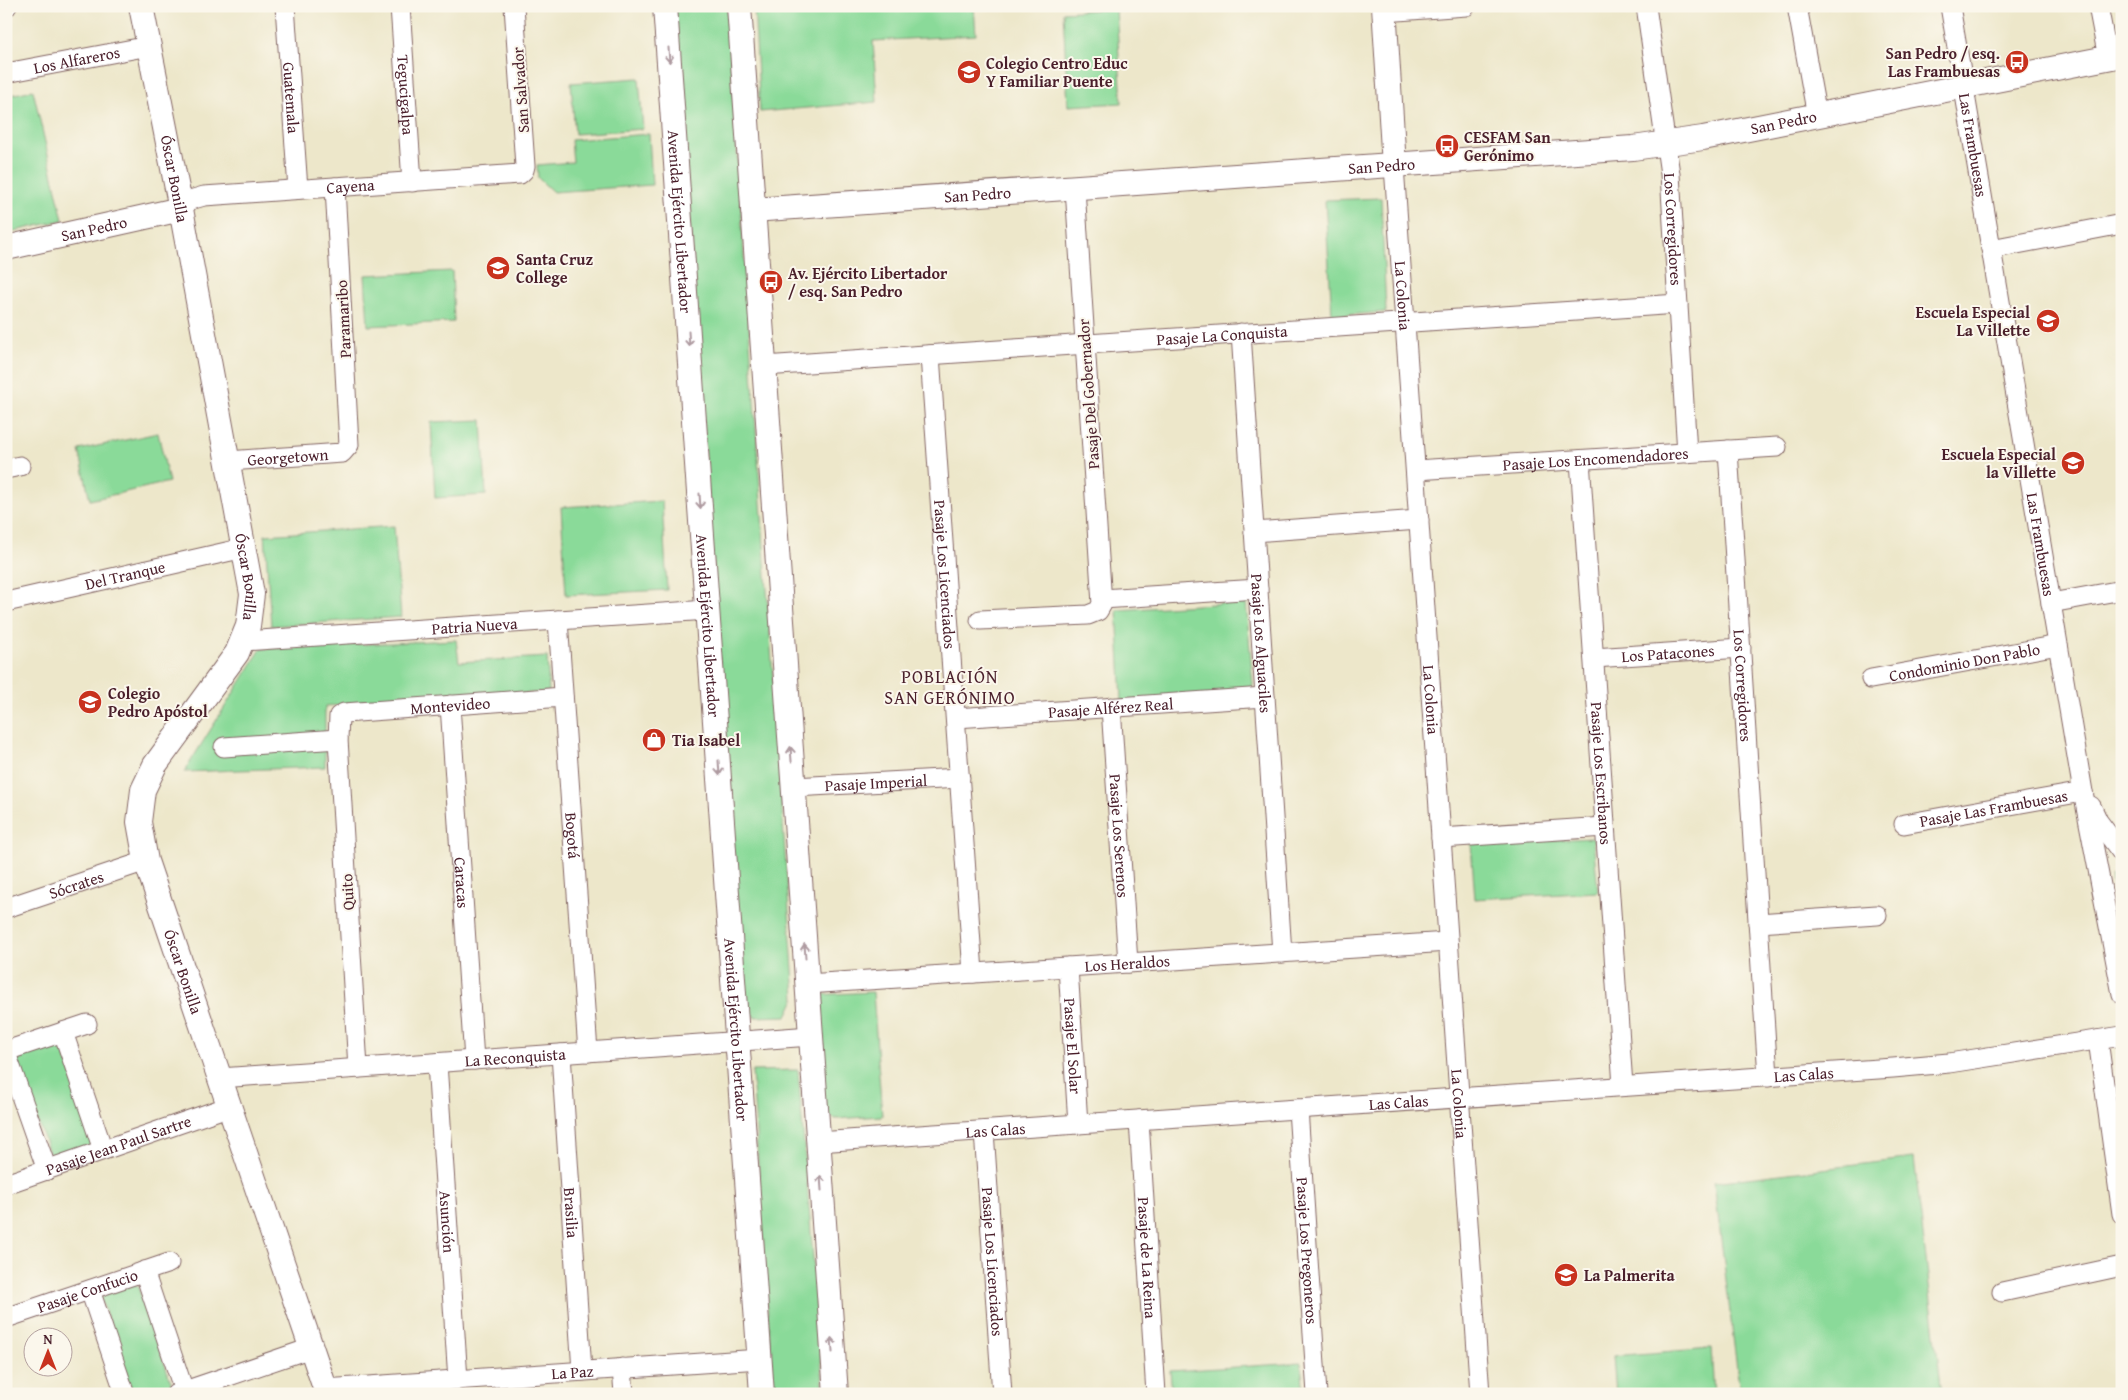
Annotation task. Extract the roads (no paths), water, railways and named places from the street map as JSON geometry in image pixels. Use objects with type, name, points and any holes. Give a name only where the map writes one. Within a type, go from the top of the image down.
[{"type":"street","name":"Óscar Bonilla","points":[[141,6],[181,209],[252,594],[248,626],[237,653],[148,777],[143,790],[139,812],[140,835],[146,861],[326,1391]]},
{"type":"street","name":"Guatemala","points":[[285,6],[298,190]]},
{"type":"street","name":"Tegucigalpa","points":[[400,6],[412,182]]},
{"type":"street","name":"San Salvador","points":[[514,6],[525,166],[523,172]]},
{"type":"street","name":"Avenida Ejército Libertador","points":[[666,6],[762,1394]]},
{"type":"street","points":[[739,6],[836,1394]]},
{"type":"street","points":[[1384,9],[1466,6]]},
{"type":"street","name":"Los Corregidores","points":[[1646,6],[1670,174],[1687,452]]},
{"type":"street","points":[[1797,6],[1817,116]]},
{"type":"street","name":"Las Frambuesas","points":[[1950,6],[2083,792],[2122,994]]},
{"type":"street","points":[[2098,6],[2115,57]]},
{"type":"street","name":"La Colonia","points":[[1384,9],[1480,1394]]},
{"type":"street","name":"Los Alfareros","points":[[6,73],[148,46]]},
{"type":"street","name":"San Pedro","points":[[753,210],[1591,152],[1665,144],[2115,57]]},
{"type":"street","name":"Cayena","points":[[181,209],[190,200],[204,196],[520,174],[523,172]]},
{"type":"street","name":"Paramaribo","points":[[335,187],[350,440],[347,450]]},
{"type":"street","name":"Pasaje Del Gobernador","points":[[1075,188],[1102,599]]},
{"type":"street","name":"San Pedro","points":[[6,248],[181,209]]},
{"type":"street","points":[[1991,249],[2122,224]]},
{"type":"street","name":"Pasaje La Conquista","points":[[764,366],[1678,304]]},
{"type":"street","name":"Pasaje Los Alguaciles","points":[[1241,333],[1282,953]]},
{"type":"street","name":"Pasaje Los Licenciados","points":[[930,354],[973,973]]},
{"type":"street","name":"Pasaje Los Encomendadores","points":[[1416,470],[1777,447]]},
{"type":"street","name":"Georgetown","points":[[228,461],[337,454],[347,450]]},
{"type":"street","name":"Los Corregidores","points":[[1728,450],[1768,1077]]},
{"type":"street","name":"Pasaje Los Escribanos","points":[[1580,460],[1623,1086]]},
{"type":"street","points":[[1254,532],[1419,520]]},
{"type":"street","name":"Del Tranque","points":[[6,602],[244,548]]},
{"type":"street","points":[[980,620],[1088,615],[1098,611],[1102,599],[1258,589]]},
{"type":"street","points":[[2051,603],[2122,590]]},
{"type":"street","name":"Patria Nueva","points":[[243,641],[708,610]]},
{"type":"street","name":"Bogotá","points":[[558,620],[588,1052]]},
{"type":"street","name":"Condominio Don Pablo","points":[[1871,679],[2058,646]]},
{"type":"street","name":"Los Patacones","points":[[1594,658],[1741,648]]},
{"type":"street","name":"Montevideo","points":[[339,716],[344,713],[563,697]]},
{"type":"street","name":"Pasaje Alférez Real","points":[[956,718],[1265,697]]},
{"type":"street","name":"Caracas","points":[[450,705],[474,1060]]},
{"type":"street","name":"Pasaje Los Serenos","points":[[1111,707],[1128,963]]},
{"type":"street","name":"Quito","points":[[339,716],[338,739],[358,1068]]},
{"type":"street","points":[[224,747],[338,739]]},
{"type":"street","name":"Pasaje Imperial","points":[[794,787],[960,778]]},
{"type":"street","points":[[2083,792],[2098,820],[2122,853]]},
{"type":"street","name":"Pasaje Las Frambuesas","points":[[1904,824],[2083,792]]},
{"type":"street","points":[[1441,838],[1605,827]]},
{"type":"street","name":"Sócrates","points":[[6,908],[146,861]]},
{"type":"street","points":[[1758,923],[1877,915]]},
{"type":"street","name":"Los Heraldos","points":[[807,984],[1448,942]]},
{"type":"street","name":"Pasaje El Solar","points":[[1068,967],[1078,1124]]},
{"type":"street","points":[[47,1170],[6,1052],[87,1024]]},
{"type":"street","points":[[63,1032],[103,1150]]},
{"type":"street","name":"La Reconquista","points":[[220,1078],[811,1036]]},
{"type":"street","name":"Las Calas","points":[[818,1142],[1949,1063],[2122,1036]]},
{"type":"street","points":[[2098,1040],[2122,1214]]},
{"type":"street","name":"Brasilia","points":[[561,1054],[582,1371]]},
{"type":"street","name":"Asunción","points":[[437,1063],[458,1380]]},
{"type":"street","name":"Pasaje Jean Paul Sartre","points":[[6,1184],[230,1106]]},
{"type":"street","name":"Pasaje Los Pregoneros","points":[[1298,1109],[1318,1394]]},
{"type":"street","name":"Pasaje de La Reina","points":[[1139,1120],[1156,1394]]},
{"type":"street","name":"Pasaje Los Licenciados","points":[[984,1131],[1002,1394]]},
{"type":"street","name":"Pasaje Confucio","points":[[6,1318],[169,1263]]},
{"type":"street","points":[[2002,1292],[2122,1266]]},
{"type":"street","points":[[144,1271],[180,1392],[311,1348]]},
{"type":"street","points":[[90,1290],[126,1394]]},
{"type":"street","name":"La Paz","points":[[326,1391],[458,1380],[510,1385],[582,1371],[760,1359]]},
{"type":"street","points":[[622,1368],[624,1394]]},
{"type":"place","name":"San Pedro / esq. Las Frambuesas","points":[[2017,62]]},
{"type":"place","name":"Colegio Centro Educ Y Familiar Puente","points":[[969,72]]},
{"type":"place","name":"CESFAM San Gerónimo","points":[[1447,146]]},
{"type":"place","name":"Santa Cruz College","points":[[498,268]]},
{"type":"place","name":"Av. Ejército Libertador / esq. San Pedro","points":[[771,282]]},
{"type":"place","name":"Escuela Especial La Villette","points":[[2048,321]]},
{"type":"place","name":"Escuela Especial la Villette","points":[[2073,463]]},
{"type":"place","name":"Colegio Pedro Apóstol","points":[[90,702]]},
{"type":"place","name":"Tia Isabel","points":[[654,740]]},
{"type":"place","name":"La Palmerita","points":[[1566,1275]]},
{"type":"district","name":"POBLACIÓN SAN GERÓNIMO","points":[[950,688]]}]
